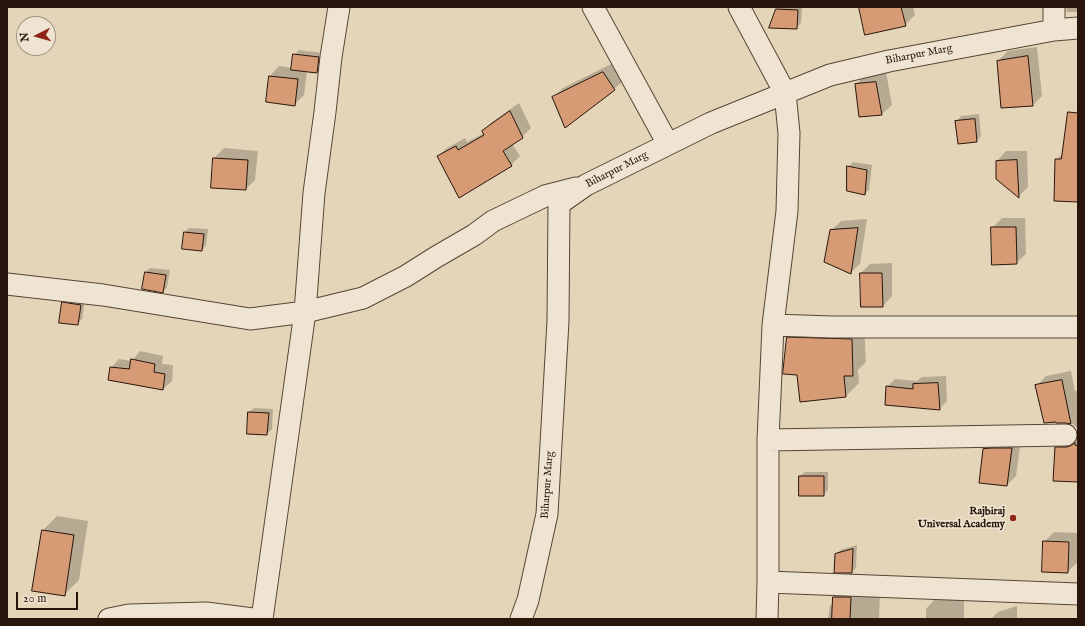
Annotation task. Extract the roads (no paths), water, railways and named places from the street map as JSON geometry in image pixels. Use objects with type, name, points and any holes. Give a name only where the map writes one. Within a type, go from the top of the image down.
[{"type":"street","points":[[262,619],[305,312],[314,193],[331,57],[339,7]]},
{"type":"street","points":[[593,7],[668,144]]},
{"type":"street","points":[[739,7],[785,94],[789,133],[787,211],[773,325],[768,440],[767,619]]},
{"type":"street","points":[[1054,7],[1054,30]]},
{"type":"street","name":"Biharpur Marg","points":[[521,619],[528,600],[547,514],[558,321],[560,204],[586,185],[711,123],[830,75],[889,61],[1054,30],[1078,28]]},
{"type":"street","points":[[7,284],[103,295],[250,319],[305,312],[363,298],[406,276],[474,235],[493,221],[545,196],[586,185]]},
{"type":"street","points":[[773,325],[832,327],[1078,327]]},
{"type":"street","points":[[768,440],[1066,435]]},
{"type":"street","points":[[768,582],[1078,594]]},
{"type":"street","points":[[108,619],[129,615],[206,613],[254,619]]},
{"type":"place","name":"Rajbiraj Universal Academy","points":[[1013,518]]}]
